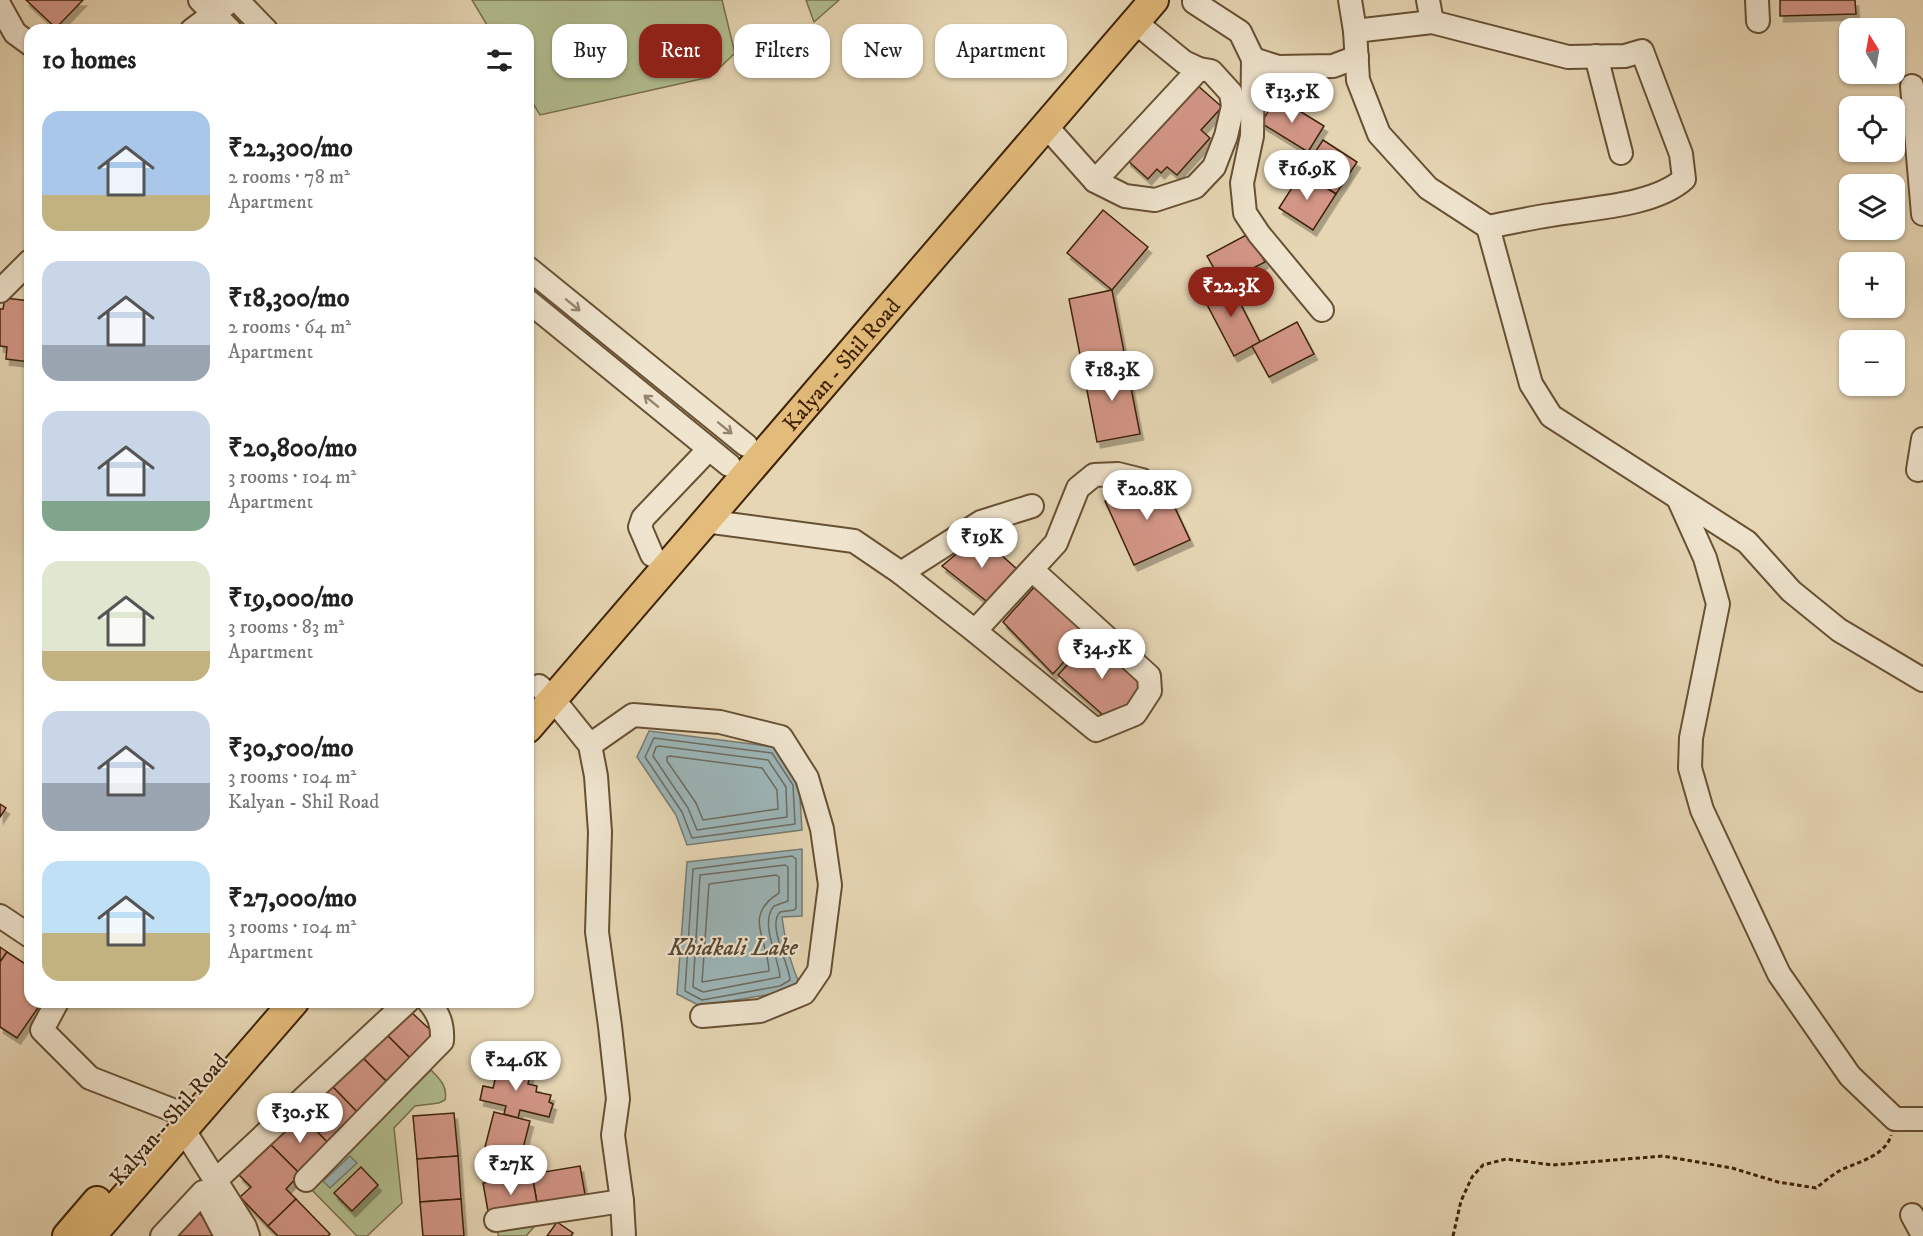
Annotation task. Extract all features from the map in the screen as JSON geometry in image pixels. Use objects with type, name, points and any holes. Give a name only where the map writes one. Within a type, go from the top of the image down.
[{"type":"main road","name":"Kalyan - Shil Road","points":[[534,712],[540,695],[652,555],[728,453],[1133,11],[1154,0]]},
{"type":"main road","name":"Kalyan - Shil Road","points":[[540,695],[705,521],[1046,126],[1133,11]]},
{"type":"main road","name":"Kalyan - Shil Road","points":[[91,1236],[264,1008]]},
{"type":"main road","name":"Kalyan - Shil Road","points":[[67,1236],[288,1008]]},
{"type":"street","points":[[237,0],[260,24]]},
{"type":"street","points":[[1350,0],[1355,31],[1358,80],[1378,134],[1428,188],[1488,227],[1531,384],[1551,416],[1747,542],[1791,591],[1839,630],[1923,680]]},
{"type":"street","points":[[1194,2],[1240,32],[1253,59],[1252,136],[1242,183],[1245,213],[1259,234],[1322,310]]},
{"type":"street","points":[[198,24],[215,5],[226,24]]},
{"type":"street","points":[[0,6],[15,33],[24,40]]},
{"type":"street","points":[[1046,126],[1095,181],[1125,196],[1155,200],[1195,188],[1214,167],[1226,136],[1233,106],[1231,93],[1211,71],[1199,69],[1184,62],[1133,11]]},
{"type":"street","points":[[1355,31],[1430,11],[1568,57],[1624,56],[1642,51],[1680,154],[1684,179],[1675,187],[1633,202],[1488,227]]},
{"type":"street","points":[[1596,56],[1621,153]]},
{"type":"street","points":[[1253,59],[1278,67],[1334,66],[1357,57]]},
{"type":"street","points":[[1095,181],[1199,69]]},
{"type":"street","points":[[1912,86],[1923,214]]},
{"type":"street","points":[[0,291],[24,267]]},
{"type":"street","points":[[534,274],[728,453]]},
{"type":"street","points":[[534,306],[728,453]]},
{"type":"street","points":[[1918,470],[1923,439]]},
{"type":"street","points":[[975,631],[1056,543],[1078,488],[1094,475],[1118,474],[1142,480]]},
{"type":"street","points":[[1678,498],[1705,558],[1718,604],[1691,738],[1690,768],[1702,810],[1779,974],[1850,1076],[1895,1119],[1923,1119]]},
{"type":"street","points":[[901,573],[981,522],[1032,506]]},
{"type":"street","points":[[705,521],[854,542],[901,573],[1096,730],[1135,714],[1150,691],[1149,676],[1040,578]]},
{"type":"street","points":[[540,695],[590,745],[596,776],[600,832],[597,932],[618,1099],[613,1134],[622,1201],[621,1232]]},
{"type":"street","points":[[590,745],[633,716],[720,722],[781,737],[807,778],[822,829],[830,885],[819,971],[804,993],[760,1011],[702,1016]]},
{"type":"street","points":[[0,916],[24,932]]},
{"type":"street","points":[[54,1008],[42,1030],[90,1077],[179,1120],[245,1227],[248,1236]]},
{"type":"street","points":[[216,1180],[401,1008]]},
{"type":"street","points":[[306,1180],[442,1041],[441,1022],[434,1008]]},
{"type":"street","points":[[162,1236],[203,1192],[226,1236]]},
{"type":"street","points":[[495,1220],[622,1201]]},
{"type":"street","points":[[1912,1215],[1923,1235]]},
{"type":"path","points":[[1453,1236],[1461,1201],[1472,1177],[1484,1165],[1506,1159],[1553,1165],[1664,1156],[1732,1168],[1778,1182],[1816,1188],[1841,1170],[1871,1158],[1890,1140],[1895,1119]]},
{"type":"green space","points":[[472,0],[722,0],[734,54],[722,65],[722,24],[639,24],[639,78],[706,78],[540,115],[534,105],[534,24],[486,24]]},
{"type":"green space","points":[[806,0],[839,0],[814,22]]},
{"type":"green space","points":[[431,1070],[444,1087],[445,1100],[415,1106],[394,1128],[402,1203],[367,1236],[357,1236],[310,1188]]},
{"type":"green space","points":[[542,1218],[526,1236],[498,1236],[498,1232],[487,1228]]},
{"type":"water","points":[[649,731],[776,747],[799,783],[802,830],[687,845],[676,815],[637,757]]},
{"type":"water","name":"Khidkali Lake","points":[[802,849],[802,916],[782,917],[788,950],[799,982],[783,992],[700,1006],[677,994],[687,862]]},
{"type":"water","points":[[350,1156],[357,1163],[330,1188],[323,1181]]},
{"type":"building","points":[[26,0],[83,0],[60,24],[52,24]]},
{"type":"building","points":[[1780,0],[1855,0],[1856,14],[1780,16]]},
{"type":"building","points":[[1196,84],[1222,107],[1201,130],[1210,138],[1177,175],[1167,167],[1161,173],[1157,169],[1148,179],[1127,160]]},
{"type":"building","points":[[1277,97],[1324,126],[1308,152],[1261,123]]},
{"type":"building","points":[[1323,140],[1357,162],[1336,194],[1302,172]]},
{"type":"building","points":[[1302,172],[1336,194],[1313,230],[1279,208]]},
{"type":"building","points":[[1103,210],[1148,247],[1112,290],[1067,253]]},
{"type":"building","points":[[1250,233],[1265,262],[1223,284],[1207,256]]},
{"type":"building","points":[[1229,281],[1260,342],[1234,356],[1202,295]]},
{"type":"building","points":[[1112,290],[1126,362],[1083,370],[1069,299]]},
{"type":"building","points":[[5,298],[24,300],[24,361],[6,359],[7,347],[0,346],[0,309],[3,309]]},
{"type":"building","points":[[1297,322],[1314,354],[1269,377],[1252,346]]},
{"type":"building","points":[[1126,362],[1140,434],[1097,442],[1083,370]]},
{"type":"building","points":[[1160,476],[1190,540],[1134,565],[1105,501]]},
{"type":"building","points":[[979,535],[1019,571],[990,604],[942,566]]},
{"type":"building","points":[[1037,584],[1087,636],[1053,674],[1003,622]]},
{"type":"building","points":[[1093,637],[1146,684],[1112,723],[1058,675]]},
{"type":"building","points":[[0,804],[6,808],[0,817]]},
{"type":"building","points":[[0,947],[7,952],[0,962]]},
{"type":"building","points":[[7,952],[24,963],[24,1008],[38,1008],[17,1038],[0,1027],[0,962]]},
{"type":"building","points":[[410,1011],[440,1039],[415,1063],[386,1034]]},
{"type":"building","points":[[386,1034],[415,1063],[391,1086],[361,1056]]},
{"type":"building","points":[[361,1056],[391,1086],[361,1116],[331,1085]]},
{"type":"building","points":[[495,1062],[531,1071],[528,1084],[537,1086],[536,1092],[551,1095],[549,1102],[553,1104],[549,1117],[520,1110],[518,1118],[504,1114],[506,1106],[480,1100],[483,1086],[493,1088],[496,1076],[492,1075]]},
{"type":"building","points":[[331,1085],[361,1116],[330,1145],[301,1115]]},
{"type":"building","points":[[494,1112],[530,1121],[521,1156],[485,1147]]},
{"type":"building","points":[[454,1113],[458,1156],[417,1159],[413,1116]]},
{"type":"building","points":[[301,1115],[330,1145],[300,1174],[270,1144]]},
{"type":"building","points":[[270,1144],[300,1174],[286,1189],[296,1199],[268,1226],[240,1197],[251,1187],[239,1175]]},
{"type":"building","points":[[458,1156],[461,1199],[420,1202],[417,1159]]},
{"type":"building","points":[[580,1166],[586,1200],[538,1209],[532,1174]]},
{"type":"building","points":[[361,1167],[378,1185],[352,1211],[334,1193]]},
{"type":"building","points":[[532,1174],[538,1209],[489,1217],[483,1183]]},
{"type":"building","points":[[296,1199],[330,1234],[328,1236],[278,1236],[268,1226]]},
{"type":"building","points":[[461,1199],[464,1236],[423,1236],[420,1202]]},
{"type":"building","points":[[196,1211],[221,1232],[223,1236],[175,1236]]},
{"type":"building","points":[[557,1222],[573,1233],[571,1236],[547,1236]]}]
